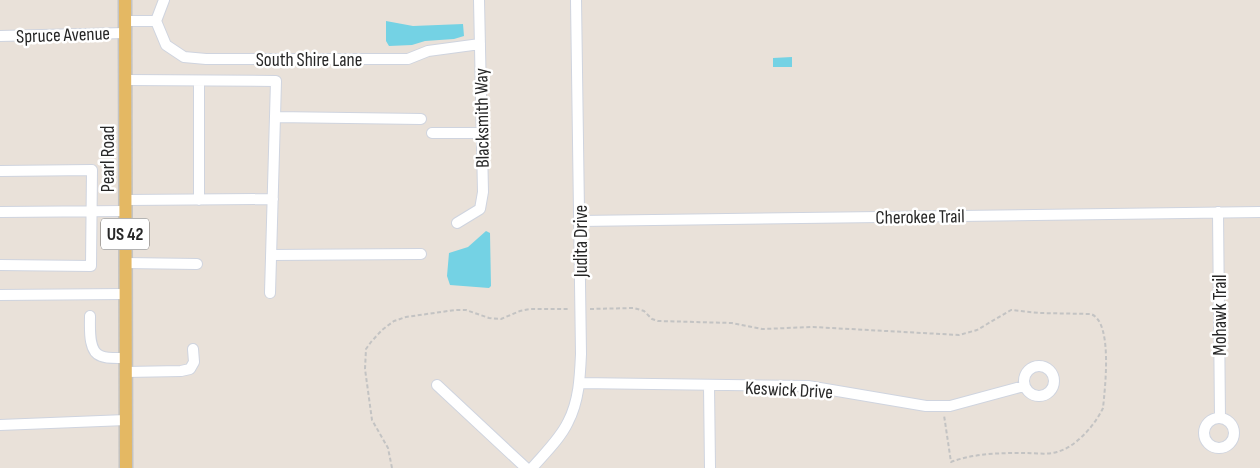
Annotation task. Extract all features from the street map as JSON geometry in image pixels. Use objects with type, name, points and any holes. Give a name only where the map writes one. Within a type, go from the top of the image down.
[{"type":"main road","name":"Pearl Road","points":[[125,0],[126,468]]},
{"type":"street","points":[[156,21],[164,0]]},
{"type":"street","name":"Blacksmith Way","points":[[458,223],[480,209],[483,192],[479,0]]},
{"type":"street","name":"Judita Drive","points":[[532,468],[553,444],[568,422],[579,383],[581,354],[580,221],[576,0]]},
{"type":"street","name":"Spruce Avenue","points":[[0,36],[125,27],[156,21]]},
{"type":"street","name":"South Shire Lane","points":[[156,21],[166,45],[184,57],[206,59],[408,59],[428,51],[480,44]]},
{"type":"street","points":[[126,80],[276,81],[270,293]]},
{"type":"street","points":[[199,80],[199,200]]},
{"type":"street","points":[[275,117],[421,119]]},
{"type":"street","points":[[432,133],[481,133]]},
{"type":"street","points":[[0,171],[92,170],[91,266],[0,265]]},
{"type":"street","points":[[0,212],[92,210],[199,200],[273,199]]},
{"type":"street","name":"Mohawk Trail","points":[[1218,212],[1220,418]]},
{"type":"street","name":"Cherokee Trail","points":[[580,221],[1260,212]]},
{"type":"street","points":[[272,255],[421,254]]},
{"type":"street","points":[[125,263],[197,264]]},
{"type":"street","points":[[0,295],[125,294]]},
{"type":"street","points":[[90,316],[92,345],[96,353],[101,356],[126,358]]},
{"type":"street","points":[[126,372],[180,371],[190,369],[194,362],[193,349]]},
{"type":"street","name":"Keswick Drive","points":[[579,383],[808,386],[926,406],[950,406],[1024,386]]},
{"type":"street","points":[[437,385],[526,468]]},
{"type":"street","points":[[709,385],[710,468]]},
{"type":"street","points":[[0,425],[126,420]]},
{"type":"path","points":[[392,468],[388,448],[372,420],[365,369],[366,349],[382,330],[394,321],[406,318],[455,310],[466,310],[489,318],[501,319],[530,309],[634,308],[644,311],[652,319],[658,321],[732,323],[762,328],[805,326],[946,334],[969,333],[1011,310],[1039,313],[1091,314],[1095,315],[1101,322],[1105,341],[1103,408],[1098,418],[1089,428],[1062,450],[1051,453],[991,453],[965,457],[950,462],[943,406]]},
{"type":"water","points":[[386,21],[413,26],[463,24],[464,36],[454,39],[425,41],[412,45],[389,46],[386,41]]},
{"type":"water","points":[[792,57],[792,67],[773,67],[773,58]]},
{"type":"water","points":[[486,231],[490,233],[491,286],[489,288],[450,285],[447,276],[449,253],[468,247]]}]
